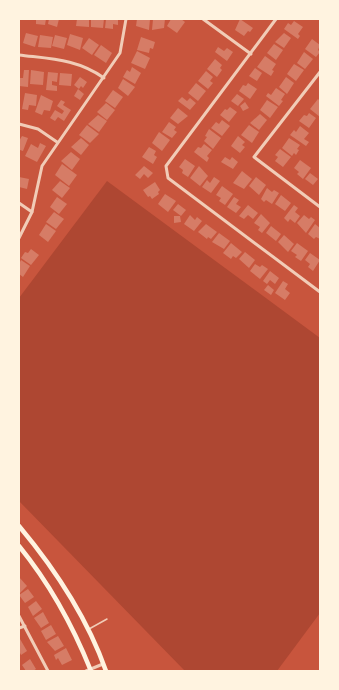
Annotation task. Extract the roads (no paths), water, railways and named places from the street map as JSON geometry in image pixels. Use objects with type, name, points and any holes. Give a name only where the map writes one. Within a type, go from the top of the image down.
[{"type":"main road","points":[[19,526],[43,555],[60,581],[88,629],[106,671]]},
{"type":"main road","points":[[19,546],[61,606],[83,650],[89,670]]},
{"type":"street","points":[[19,238],[32,212],[42,166],[57,142],[104,78],[120,53],[126,19]]},
{"type":"street","points":[[203,19],[251,54]]},
{"type":"street","points":[[276,19],[166,166],[167,174],[168,178],[184,191],[320,292]]},
{"type":"street","points":[[19,55],[72,61],[91,69],[104,78]]},
{"type":"street","points":[[320,72],[254,157],[320,207]]},
{"type":"street","points":[[19,124],[38,129],[57,142]]},
{"type":"street","points":[[19,203],[32,212]]},
{"type":"street","points":[[19,616],[48,671]]},
{"type":"street","points":[[19,628],[25,626]]},
{"type":"street","points":[[89,670],[103,664]]},
{"type":"lane","points":[[88,629],[107,619]]}]
